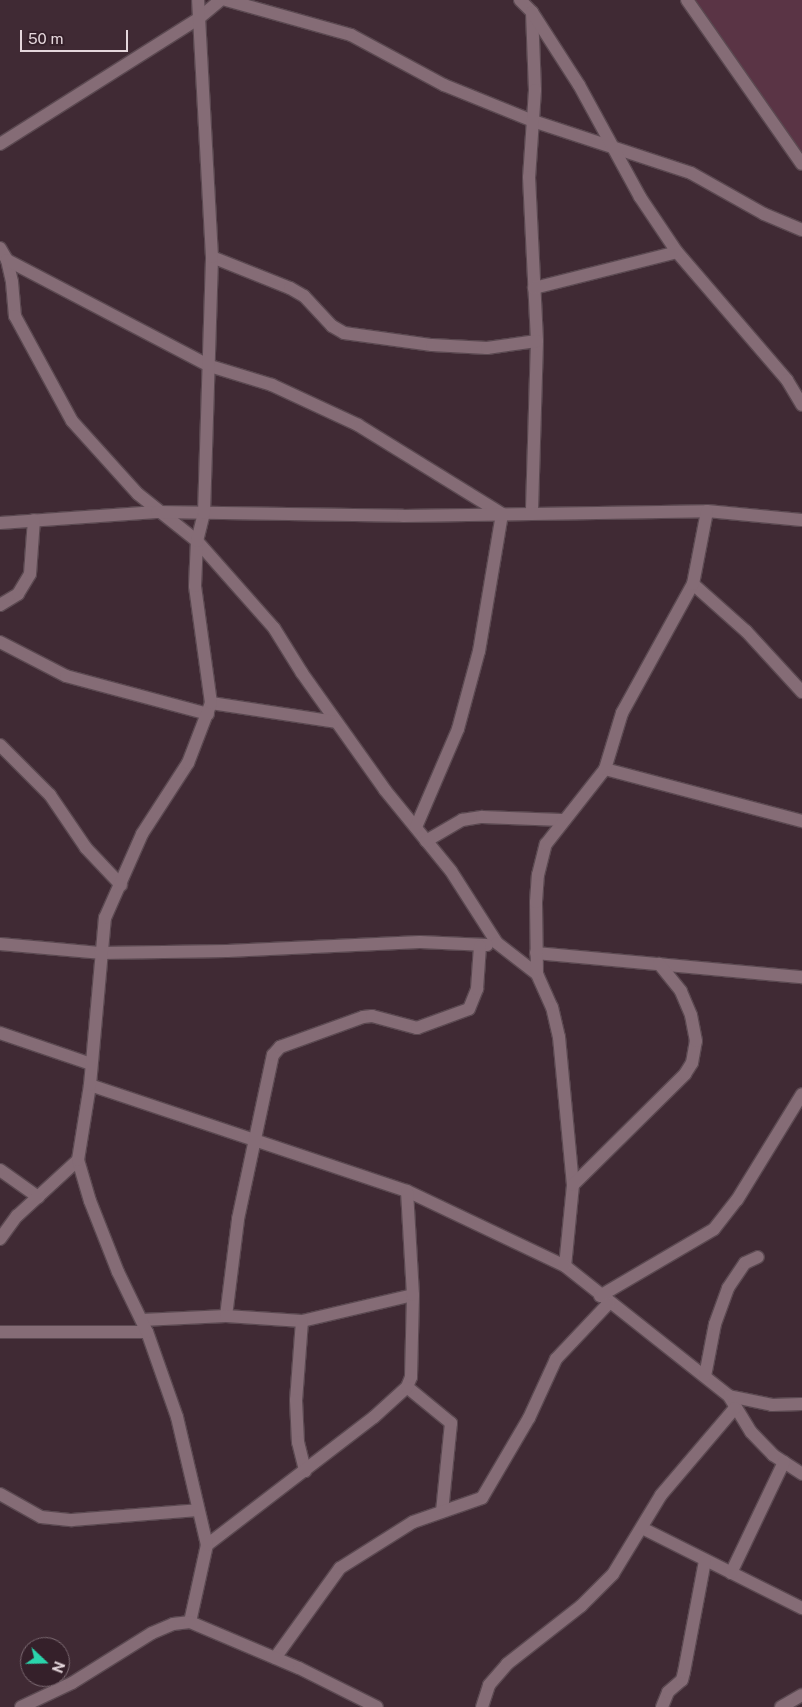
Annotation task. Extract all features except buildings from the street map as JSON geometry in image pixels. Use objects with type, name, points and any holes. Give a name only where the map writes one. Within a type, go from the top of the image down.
[{"type":"street","points":[[190,1622],[207,1545],[177,1417],[145,1326],[93,1210],[78,1160],[90,1085],[100,953],[105,918],[142,834],[188,763],[210,709],[196,586],[198,541],[204,513],[212,257],[205,95],[198,0]]},
{"type":"street","points":[[0,144],[198,19],[221,0]]},
{"type":"street","points":[[226,0],[351,35],[444,85],[533,121],[691,173],[764,214],[802,230]]},
{"type":"street","points":[[520,0],[532,6],[640,197],[677,252],[787,380],[802,405]]},
{"type":"street","points":[[687,0],[802,164]]},
{"type":"street","points":[[532,6],[533,121],[529,177],[537,341],[532,514]]},
{"type":"street","points":[[0,248],[7,260],[15,316],[72,421],[106,462],[157,512],[198,541],[274,628],[336,722],[451,871],[497,943],[536,974],[552,1007],[559,1037],[573,1185],[565,1266]]},
{"type":"street","points":[[534,288],[677,252]]},
{"type":"street","points":[[212,257],[304,296],[332,326],[344,333],[432,345],[487,348],[537,341]]},
{"type":"street","points":[[7,260],[210,366],[272,386],[358,425],[502,514]]},
{"type":"street","points":[[536,974],[538,875],[546,844],[562,820],[605,769],[622,713],[693,584],[707,511]]},
{"type":"street","points":[[0,523],[157,512],[532,514],[707,511],[802,520]]},
{"type":"street","points":[[416,828],[460,720],[479,651],[502,514]]},
{"type":"street","points":[[0,605],[18,594],[28,579],[34,520]]},
{"type":"street","points":[[693,584],[746,631],[802,692]]},
{"type":"street","points":[[0,642],[66,676],[210,709],[336,722]]},
{"type":"street","points":[[0,745],[50,794],[86,848],[121,885]]},
{"type":"street","points":[[605,769],[802,821]]},
{"type":"street","points":[[426,840],[462,820],[482,817],[562,820]]},
{"type":"street","points":[[0,944],[100,953],[227,951],[410,942],[480,946],[497,943]]},
{"type":"street","points":[[226,1316],[238,1219],[257,1143],[268,1070],[280,1047],[364,1017],[372,1016],[417,1028],[469,1009],[477,989],[480,946]]},
{"type":"street","points":[[536,953],[802,977]]},
{"type":"street","points":[[573,1185],[685,1074],[692,1063],[696,1041],[691,1015],[681,991],[659,964]]},
{"type":"street","points":[[0,1033],[91,1064]]},
{"type":"street","points":[[90,1085],[257,1143],[407,1191],[565,1266],[604,1299],[729,1396],[751,1432],[784,1462],[802,1474]]},
{"type":"street","points":[[275,1658],[340,1568],[413,1522],[473,1504],[490,1490],[529,1418],[556,1359],[604,1299],[714,1229],[737,1200],[802,1094]]},
{"type":"street","points":[[0,1239],[17,1216],[78,1160]]},
{"type":"street","points":[[0,1170],[38,1197]]},
{"type":"street","points":[[207,1545],[305,1471],[407,1388],[411,1377],[413,1294],[407,1191]]},
{"type":"street","points":[[705,1376],[715,1324],[728,1288],[745,1263],[758,1257]]},
{"type":"street","points":[[0,1332],[145,1326],[226,1316],[302,1321],[413,1294]]},
{"type":"street","points":[[302,1321],[296,1400],[298,1442],[305,1471]]},
{"type":"street","points":[[407,1388],[452,1423],[442,1512]]},
{"type":"street","points":[[729,1396],[772,1405],[802,1404]]},
{"type":"street","points":[[482,1707],[489,1685],[507,1664],[582,1606],[613,1574],[661,1495],[735,1408]]},
{"type":"street","points":[[731,1573],[784,1462]]},
{"type":"street","points":[[0,1494],[41,1517],[72,1520],[198,1510]]},
{"type":"street","points":[[642,1528],[802,1608]]},
{"type":"street","points":[[662,1707],[668,1692],[682,1680],[705,1561]]},
{"type":"street","points":[[21,1707],[72,1683],[152,1633],[173,1624],[190,1622],[333,1684],[362,1704],[377,1707]]},
{"type":"street","points":[[781,1707],[802,1695]]},
{"type":"shaded area","points":[[687,0],[802,0],[802,157]]}]
